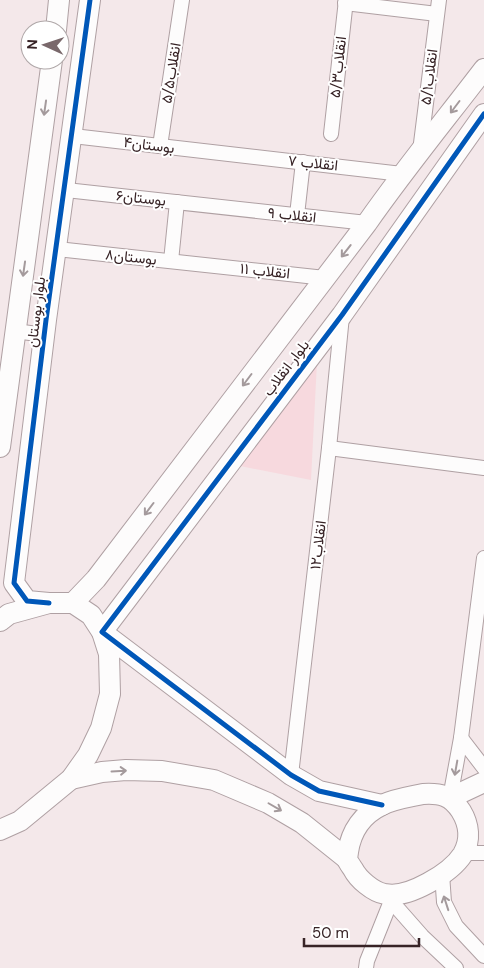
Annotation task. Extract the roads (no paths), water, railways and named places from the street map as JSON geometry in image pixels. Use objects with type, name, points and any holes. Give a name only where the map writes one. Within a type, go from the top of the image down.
[{"type":"street","points":[[57,20],[60,0]]},
{"type":"street","name":"بلوار بوستان","points":[[49,603],[27,601],[14,583],[90,0]]},
{"type":"street","name":"انقلاب۵/۵","points":[[160,146],[182,0]]},
{"type":"street","points":[[346,2],[438,7]]},
{"type":"street","name":"انقلاب۵/۳","points":[[331,134],[346,2]]},
{"type":"street","name":"انقلاب۵/۱","points":[[419,154],[438,7]]},
{"type":"street","name":"بلوار انقلاب","points":[[73,603],[96,579],[484,68]]},
{"type":"street","name":"بلوار بوستان","points":[[0,447],[51,70]]},
{"type":"street","name":"بلوار انقلاب","points":[[102,632],[342,315],[484,114]]},
{"type":"street","name":"بوستان۴","points":[[73,136],[224,154]]},
{"type":"street","name":"انقلاب ۷","points":[[224,154],[402,174]]},
{"type":"street","points":[[297,216],[303,162]]},
{"type":"street","name":"بوستان۶","points":[[66,190],[216,207]]},
{"type":"street","points":[[171,261],[177,202]]},
{"type":"street","name":"انقلاب ۹","points":[[216,207],[367,223]]},
{"type":"street","name":"بوستان۸","points":[[57,250],[205,264]]},
{"type":"street","name":"انقلاب ۱۱","points":[[205,264],[325,278]]},
{"type":"street","name":"انقلاب۱۲","points":[[291,775],[329,448],[342,315]]},
{"type":"street","points":[[15,330],[45,335]]},
{"type":"street","points":[[329,448],[484,468]]},
{"type":"street","points":[[450,798],[479,638],[484,558]]},
{"type":"street","points":[[0,620],[9,614],[49,603],[73,603],[91,615],[102,632],[109,654],[110,694],[102,728],[88,756],[71,779],[20,821],[0,830]]},
{"type":"street","points":[[102,632],[291,775],[319,791],[382,805]]},
{"type":"street","points":[[461,738],[484,768]]},
{"type":"street","points":[[71,779],[102,772],[126,770],[162,771],[214,780],[268,803],[302,823],[347,859],[356,874],[369,886],[388,898],[422,936],[456,968]]},
{"type":"street","points":[[450,798],[484,782]]},
{"type":"street","points":[[347,859],[350,838],[363,818],[382,805],[422,794],[440,794],[450,798],[466,820],[476,827],[464,853],[435,880],[407,893],[388,898]]},
{"type":"street","points":[[464,853],[484,853]]},
{"type":"street","points":[[442,874],[444,902],[456,926],[484,956]]},
{"type":"street","points":[[366,965],[388,898]]}]
